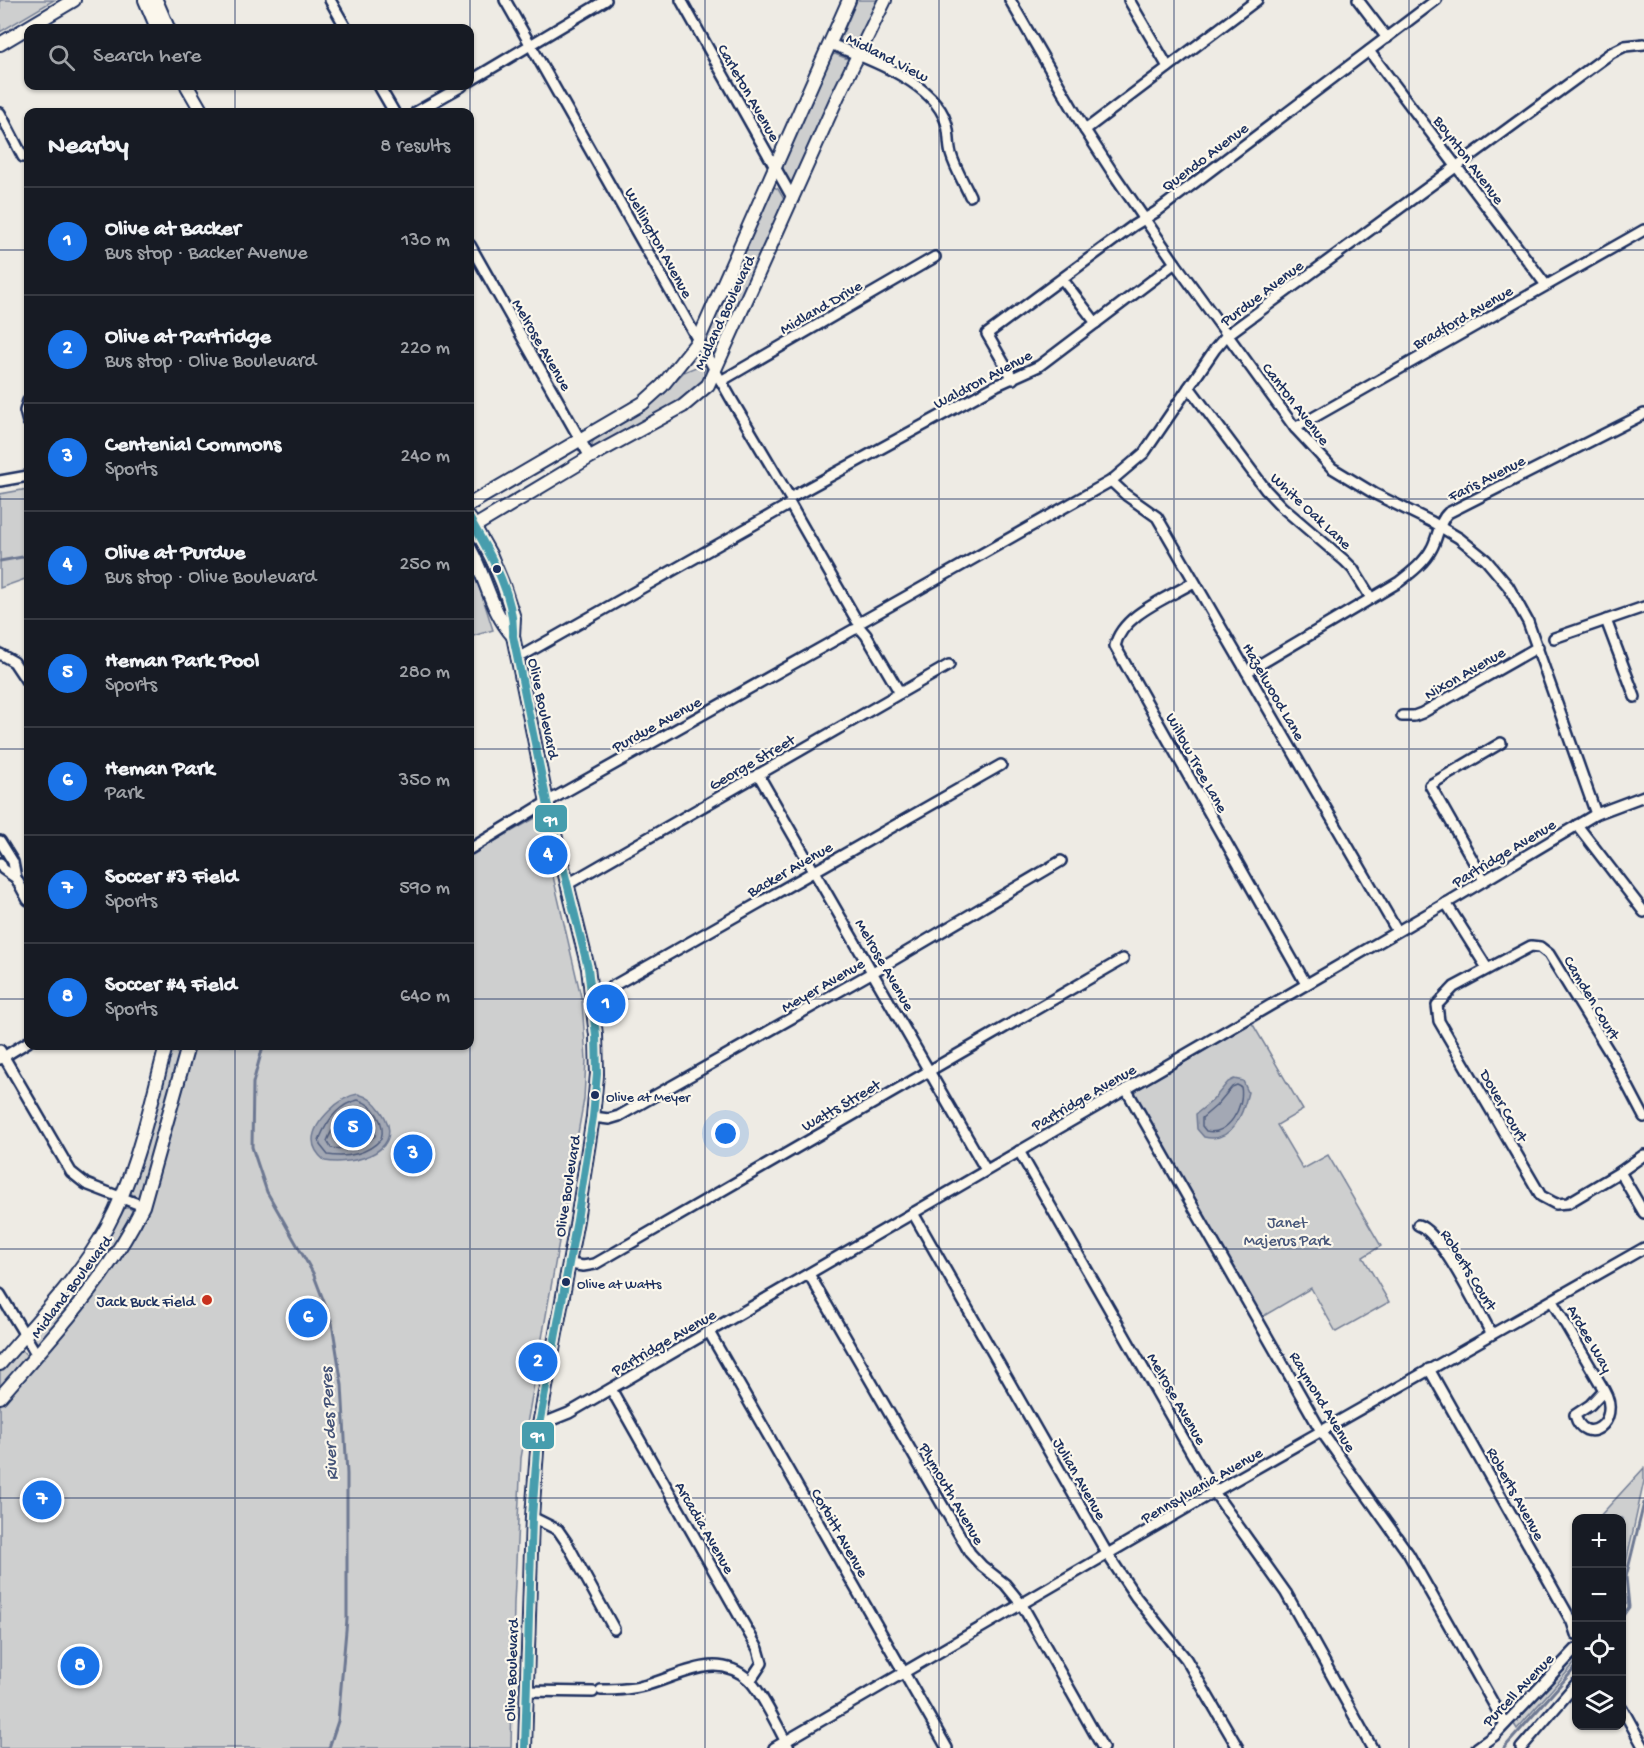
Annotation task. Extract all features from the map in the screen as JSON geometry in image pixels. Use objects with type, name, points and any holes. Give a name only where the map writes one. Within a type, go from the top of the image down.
[{"type":"main road","points":[[34,24],[74,0]]},
{"type":"main road","points":[[145,0],[155,24]]},
{"type":"main road","points":[[156,0],[166,24]]},
{"type":"main road","name":"Midland Boulevard","points":[[474,502],[643,403],[662,386],[698,341],[849,0]]},
{"type":"main road","name":"Midland Boulevard","points":[[474,522],[683,406],[718,375],[793,199],[885,0]]},
{"type":"main road","points":[[0,44],[24,30]]},
{"type":"main road","points":[[190,90],[200,108]]},
{"type":"main road","name":"Olive Boulevard","points":[[474,530],[503,585],[514,618],[513,636],[548,802],[588,968],[596,1035],[597,1074],[593,1117],[570,1264],[539,1425],[532,1517],[525,1748]]},
{"type":"main road","name":"Olive Boulevard","points":[[474,557],[501,623],[513,636]]},
{"type":"main road","name":"Midland Boulevard","points":[[0,1364],[87,1259],[108,1226],[121,1198],[140,1143],[165,1050]]},
{"type":"main road","name":"Midland Boulevard","points":[[0,1397],[37,1355],[122,1246],[143,1206],[187,1050]]},
{"type":"street","points":[[330,0],[344,24]]},
{"type":"street","name":"Wellington Avenue","points":[[505,0],[900,693]]},
{"type":"street","points":[[474,79],[606,0]]},
{"type":"street","name":"Carleton Avenue","points":[[681,0],[793,199]]},
{"type":"street","name":"Canton Avenue","points":[[1010,0],[1085,130],[1175,263],[1295,428],[1321,457],[1348,480],[1441,526],[1473,548],[1508,586],[1528,622],[1538,647],[1596,814]]},
{"type":"street","points":[[1129,0],[1168,67]]},
{"type":"street","points":[[1085,130],[1257,0]]},
{"type":"street","points":[[1358,0],[1386,38]]},
{"type":"street","name":"Quendo Avenue","points":[[1013,379],[987,334],[1063,280],[1436,0]]},
{"type":"street","name":"Purdue Avenue","points":[[474,847],[548,802],[853,630],[863,621],[1111,481],[1144,453],[1227,335],[1611,53],[1625,46],[1644,44]]},
{"type":"street","name":"Midland View","points":[[830,45],[858,55],[912,82],[932,97],[946,121],[951,154],[970,196]]},
{"type":"street","name":"Boynton Avenue","points":[[1369,51],[1546,285]]},
{"type":"street","points":[[381,90],[392,108]]},
{"type":"street","points":[[423,108],[455,90]]},
{"type":"street","points":[[0,113],[23,157]]},
{"type":"street","name":"Bradford Avenue","points":[[1295,428],[1644,230]]},
{"type":"street","name":"Melrose Avenue","points":[[474,252],[590,457]]},
{"type":"street","name":"Midland Drive","points":[[718,375],[934,257]]},
{"type":"street","name":"Waldron Avenue","points":[[518,658],[790,501],[987,391],[1040,366],[1175,263]]},
{"type":"street","points":[[1063,280],[1096,323]]},
{"type":"street","name":"White Oak Lane","points":[[1189,387],[1266,490],[1282,507],[1353,569],[1371,598]]},
{"type":"street","name":"Faris Avenue","points":[[1247,672],[1399,582],[1425,559],[1448,513],[1644,414]]},
{"type":"street","points":[[0,481],[24,477]]},
{"type":"street","name":"Hazelwood Lane","points":[[1111,481],[1157,517],[1397,931]]},
{"type":"street","name":"Willow Tree Lane","points":[[1194,582],[1132,618],[1118,634],[1115,646],[1306,984]]},
{"type":"street","points":[[1554,638],[1644,607]]},
{"type":"street","points":[[1606,620],[1635,697]]},
{"type":"street","name":"Nixon Avenue","points":[[1402,716],[1422,713],[1538,647]]},
{"type":"street","points":[[0,654],[15,662],[24,676]]},
{"type":"street","name":"George Street","points":[[568,884],[949,665]]},
{"type":"street","points":[[1484,880],[1430,784],[1501,743]]},
{"type":"street","name":"Backer Avenue","points":[[592,998],[1001,765]]},
{"type":"street","name":"Melrose Avenue","points":[[758,774],[986,1170]]},
{"type":"street","name":"Partridge Avenue","points":[[539,1425],[569,1413],[1596,814],[1644,796]]},
{"type":"street","points":[[1577,825],[1644,912]]},
{"type":"street","points":[[0,841],[13,862],[16,878],[24,893]]},
{"type":"street","name":"Meyer Avenue","points":[[593,1117],[609,1119],[619,1116],[873,972],[1061,861]]},
{"type":"street","points":[[0,863],[3,869],[16,878]]},
{"type":"street","points":[[1446,903],[1487,969]]},
{"type":"street","name":"Camden Court","points":[[1487,969],[1531,946],[1540,947],[1549,954],[1613,1058],[1644,1117]]},
{"type":"street","name":"Watts Street","points":[[570,1264],[583,1266],[595,1264],[1123,959]]},
{"type":"street","name":"Dover Court","points":[[1487,969],[1454,987],[1440,999],[1437,1005],[1439,1021],[1540,1196],[1556,1204],[1568,1203],[1620,1172]]},
{"type":"street","points":[[24,1044],[1,1055],[71,1172],[86,1184],[143,1206]]},
{"type":"street","name":"Raymond Avenue","points":[[1126,1089],[1321,1431],[1408,1553],[1505,1724]]},
{"type":"street","name":"Melrose Avenue","points":[[1019,1151],[1214,1492],[1286,1593],[1372,1748]]},
{"type":"street","points":[[1644,1155],[1620,1172],[1644,1213]]},
{"type":"street","name":"Julian Avenue","points":[[913,1213],[1108,1555],[1136,1597],[1186,1659],[1238,1748]]},
{"type":"street","name":"Roberts Court","points":[[1418,1225],[1425,1227],[1440,1243],[1491,1333]]},
{"type":"street","name":"Pennsylvania Avenue","points":[[774,1748],[787,1745],[904,1672],[1214,1492],[1644,1248]]},
{"type":"street","name":"Plymouth Avenue","points":[[809,1274],[970,1553],[1005,1584],[1022,1605],[1102,1748]]},
{"type":"street","points":[[0,1294],[37,1355]]},
{"type":"street","name":"Ardee Way","points":[[1552,1300],[1604,1390],[1611,1410],[1608,1420],[1594,1430],[1584,1430],[1577,1424],[1575,1415],[1590,1405],[1604,1390]]},
{"type":"street","name":"Corbitt Avenue","points":[[709,1332],[947,1748]]},
{"type":"street","name":"Roberts Avenue","points":[[1429,1369],[1572,1622]]},
{"type":"street","name":"Arcadia Avenue","points":[[610,1389],[758,1648],[762,1663],[750,1681]]},
{"type":"street","points":[[532,1517],[558,1530],[614,1629]]},
{"type":"street","name":"Purcell Avenue","points":[[1477,1748],[1495,1735],[1572,1653]]},
{"type":"street","points":[[526,1691],[625,1690],[644,1686],[677,1673],[713,1667],[730,1669],[750,1681],[787,1745]]},
{"type":"street","points":[[1521,1748],[1572,1689]]},
{"type":"street","points":[[1626,1715],[1643,1745]]},
{"type":"green space","points":[[0,0],[54,0],[0,32]]},
{"type":"green space","points":[[857,0],[881,0],[858,46],[852,47],[840,40]]},
{"type":"green space","points":[[835,54],[850,61],[791,186],[781,170],[782,166],[832,55]]},
{"type":"green space","points":[[771,188],[778,189],[785,201],[716,354],[713,354],[705,338]]},
{"type":"green space","points":[[698,366],[705,369],[707,374],[693,392],[595,448],[592,446],[594,440],[649,407],[684,372]]},
{"type":"green space","points":[[24,490],[24,579],[0,588],[0,494]]},
{"type":"green space","points":[[474,576],[479,586],[493,630],[474,636]]},
{"type":"green space","points":[[539,816],[582,1001],[586,1060],[584,1099],[521,1458],[514,1603],[511,1748],[0,1748],[0,1401],[37,1355],[105,1281],[125,1251],[141,1221],[153,1190],[193,1050],[474,1050],[474,853]]},
{"type":"green space","name":"Janet Majerus Park","points":[[1252,1023],[1303,1110],[1277,1125],[1303,1169],[1328,1155],[1381,1246],[1363,1257],[1389,1302],[1336,1332],[1311,1288],[1262,1317],[1136,1097],[1135,1093],[1138,1089]]},
{"type":"green space","points":[[172,1050],[183,1050],[141,1196],[131,1194]]},
{"type":"green space","points":[[125,1208],[133,1211],[134,1215],[97,1275],[38,1344],[33,1340],[34,1332],[97,1255]]},
{"type":"green space","points":[[22,1350],[28,1357],[0,1391],[0,1372],[18,1351]]},
{"type":"green space","points":[[1644,1468],[1644,1481],[1626,1563],[1626,1514],[1602,1514]]},
{"type":"green space","points":[[1572,1660],[1572,1667],[1517,1729],[1514,1724]]},
{"type":"water","points":[[1234,1079],[1243,1081],[1248,1092],[1239,1118],[1229,1132],[1222,1136],[1204,1137],[1197,1129],[1196,1114],[1212,1101],[1228,1082]]},
{"type":"water","points":[[358,1094],[374,1102],[388,1125],[388,1136],[384,1145],[364,1158],[351,1161],[325,1161],[313,1143],[314,1133],[329,1111],[344,1100]]},
{"type":"waterway","name":"River des Peres","points":[[0,561],[24,557]]},
{"type":"waterway","name":"River des Peres","points":[[262,1050],[253,1083],[252,1147],[267,1192],[313,1273],[332,1323],[342,1385],[347,1474],[347,1619],[338,1721],[329,1748]]},
{"type":"waterway","points":[[1626,1577],[1644,1503]]},
{"type":"waterway","points":[[1626,1577],[1629,1607],[1626,1611]]},
{"type":"waterway","points":[[1504,1748],[1572,1672]]},
{"type":"transit line","name":"91","points":[[474,526],[500,575],[510,605],[513,636],[547,802],[588,968],[596,1035],[597,1074],[593,1117],[577,1220],[539,1425],[532,1517],[525,1748]]},
{"type":"place","name":"Olive at Purdue","points":[[548,855]]},
{"type":"place","name":"Olive at Backer","points":[[606,1004]]},
{"type":"place","name":"Olive at Meyer","points":[[595,1095]]},
{"type":"place","name":"Heman Park Pool","points":[[353,1128]]},
{"type":"place","name":"Centenial Commons","points":[[413,1154]]},
{"type":"place","name":"Olive at Watts","points":[[566,1282]]},
{"type":"place","name":"Jack Buck Field","points":[[207,1300]]},
{"type":"place","name":"Heman Park","points":[[308,1318]]},
{"type":"place","name":"Olive at Partridge","points":[[538,1362]]},
{"type":"place","name":"Soccer #3 Field","points":[[42,1500]]},
{"type":"place","name":"Soccer #4 Field","points":[[80,1666]]}]
